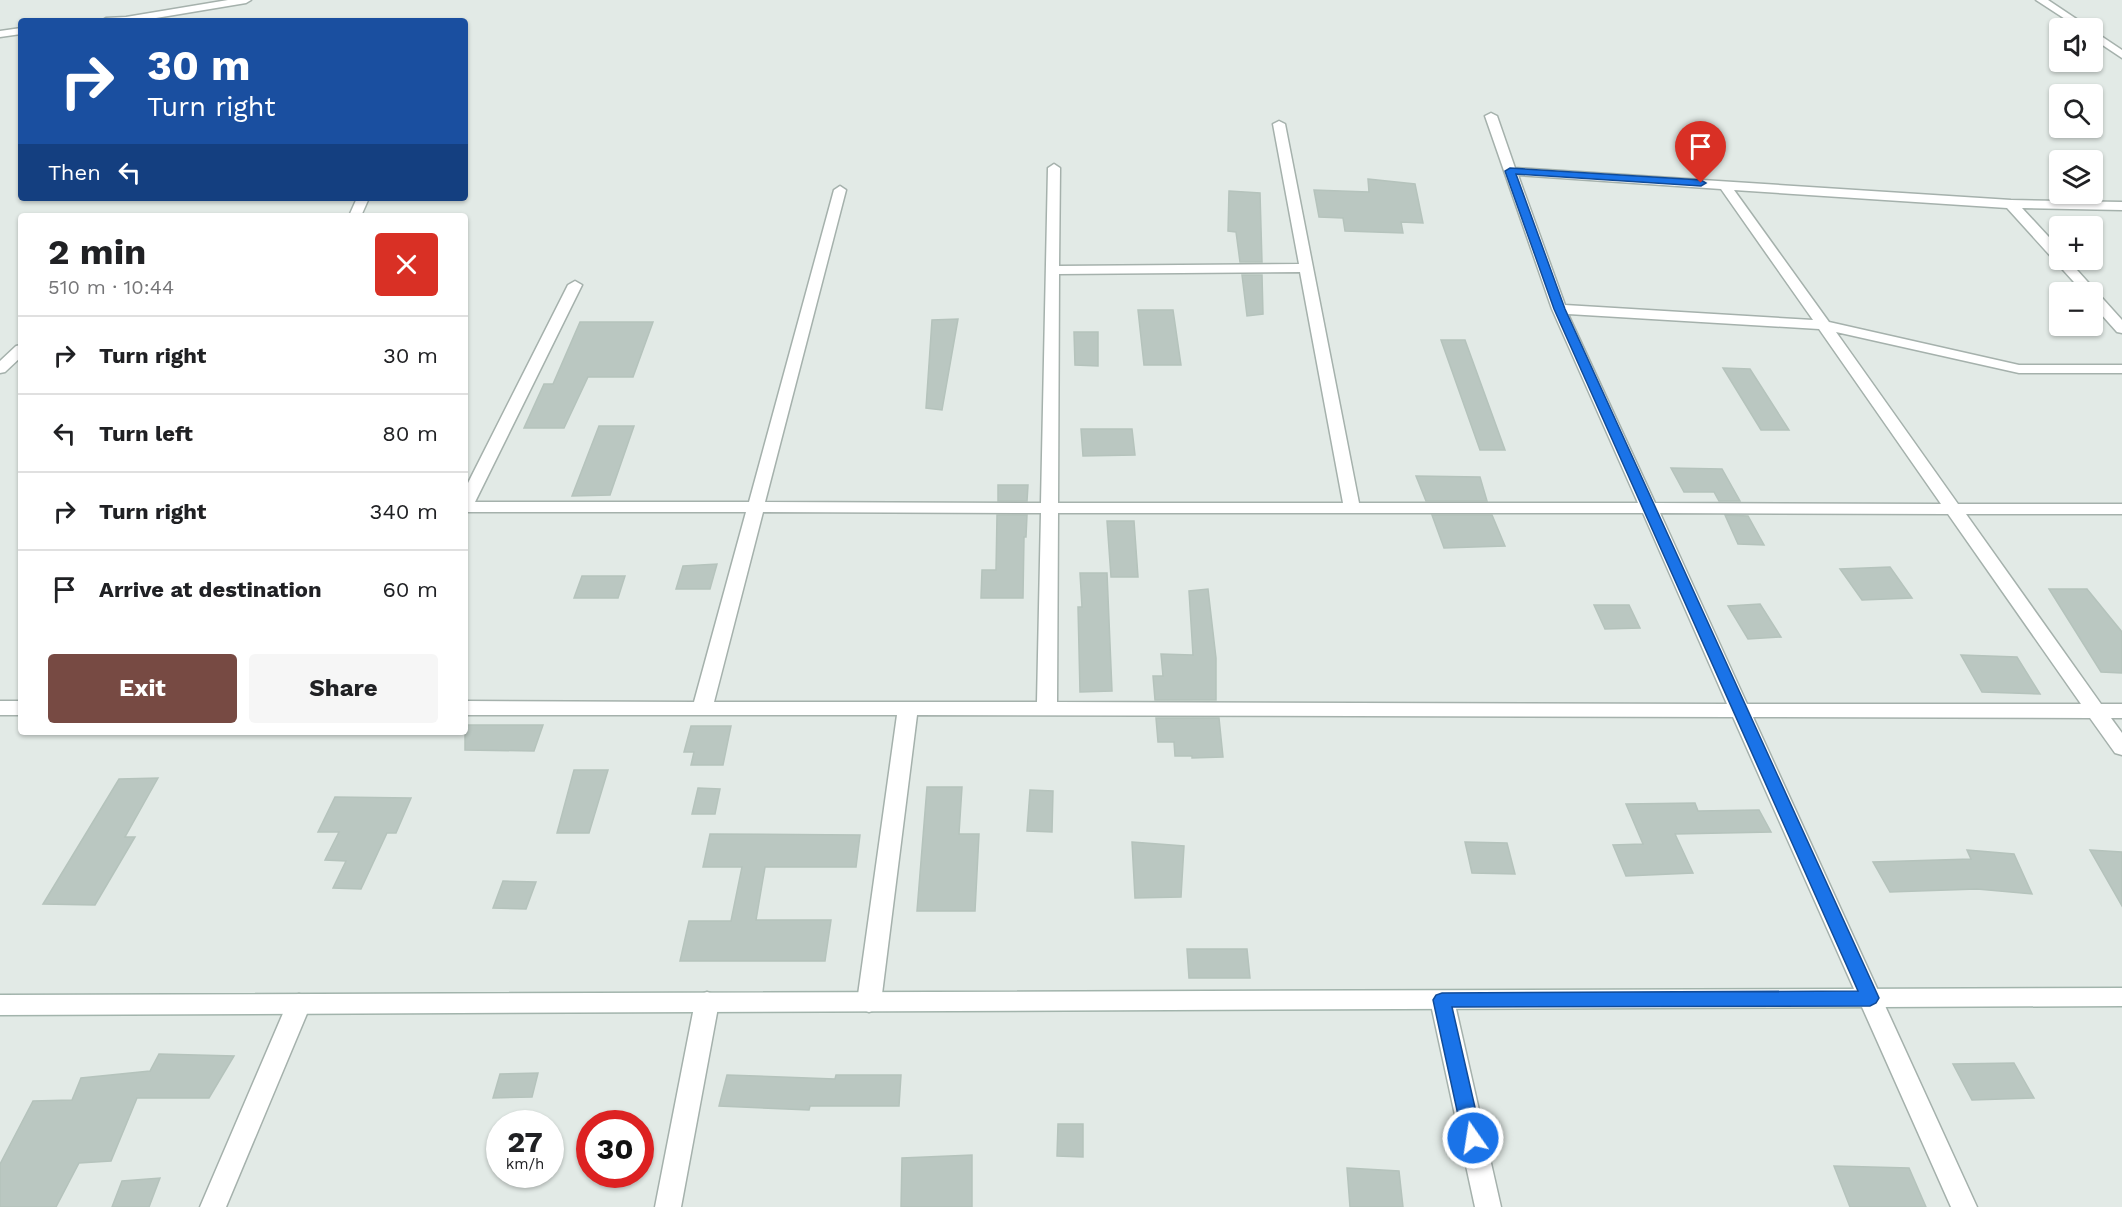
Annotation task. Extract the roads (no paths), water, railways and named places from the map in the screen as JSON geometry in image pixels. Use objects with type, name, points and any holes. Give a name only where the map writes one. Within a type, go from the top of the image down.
[{"type":"street","points":[[122,18],[195,4],[246,0]]},
{"type":"street","points":[[2040,0],[2069,18]]},
{"type":"street","points":[[0,34],[18,31]]},
{"type":"street","points":[[2103,41],[2122,55]]},
{"type":"street","points":[[1491,116],[1560,309],[1964,1207]]},
{"type":"street","points":[[1279,124],[1352,508]]},
{"type":"street","points":[[1047,709],[1054,168]]},
{"type":"street","points":[[1510,171],[2011,204],[2122,206]]},
{"type":"street","points":[[1725,185],[2122,748]]},
{"type":"street","points":[[702,709],[840,190]]},
{"type":"street","points":[[2011,204],[2049,247]]},
{"type":"street","points":[[1052,270],[1307,268]]},
{"type":"street","points":[[2070,270],[2080,282]]},
{"type":"street","points":[[468,500],[575,285]]},
{"type":"street","points":[[2103,308],[2122,329]]},
{"type":"street","points":[[1560,309],[1824,325],[2019,369],[2122,369]]},
{"type":"street","points":[[0,369],[18,352]]},
{"type":"street","points":[[468,506],[2122,509]]},
{"type":"street","points":[[468,708],[2122,711]]},
{"type":"street","points":[[869,1002],[908,709]]},
{"type":"street","points":[[0,1005],[2122,997]]},
{"type":"street","points":[[1442,1000],[1488,1207]]},
{"type":"street","points":[[668,1207],[707,1002]]},
{"type":"street","points":[[213,1207],[299,1004]]}]
